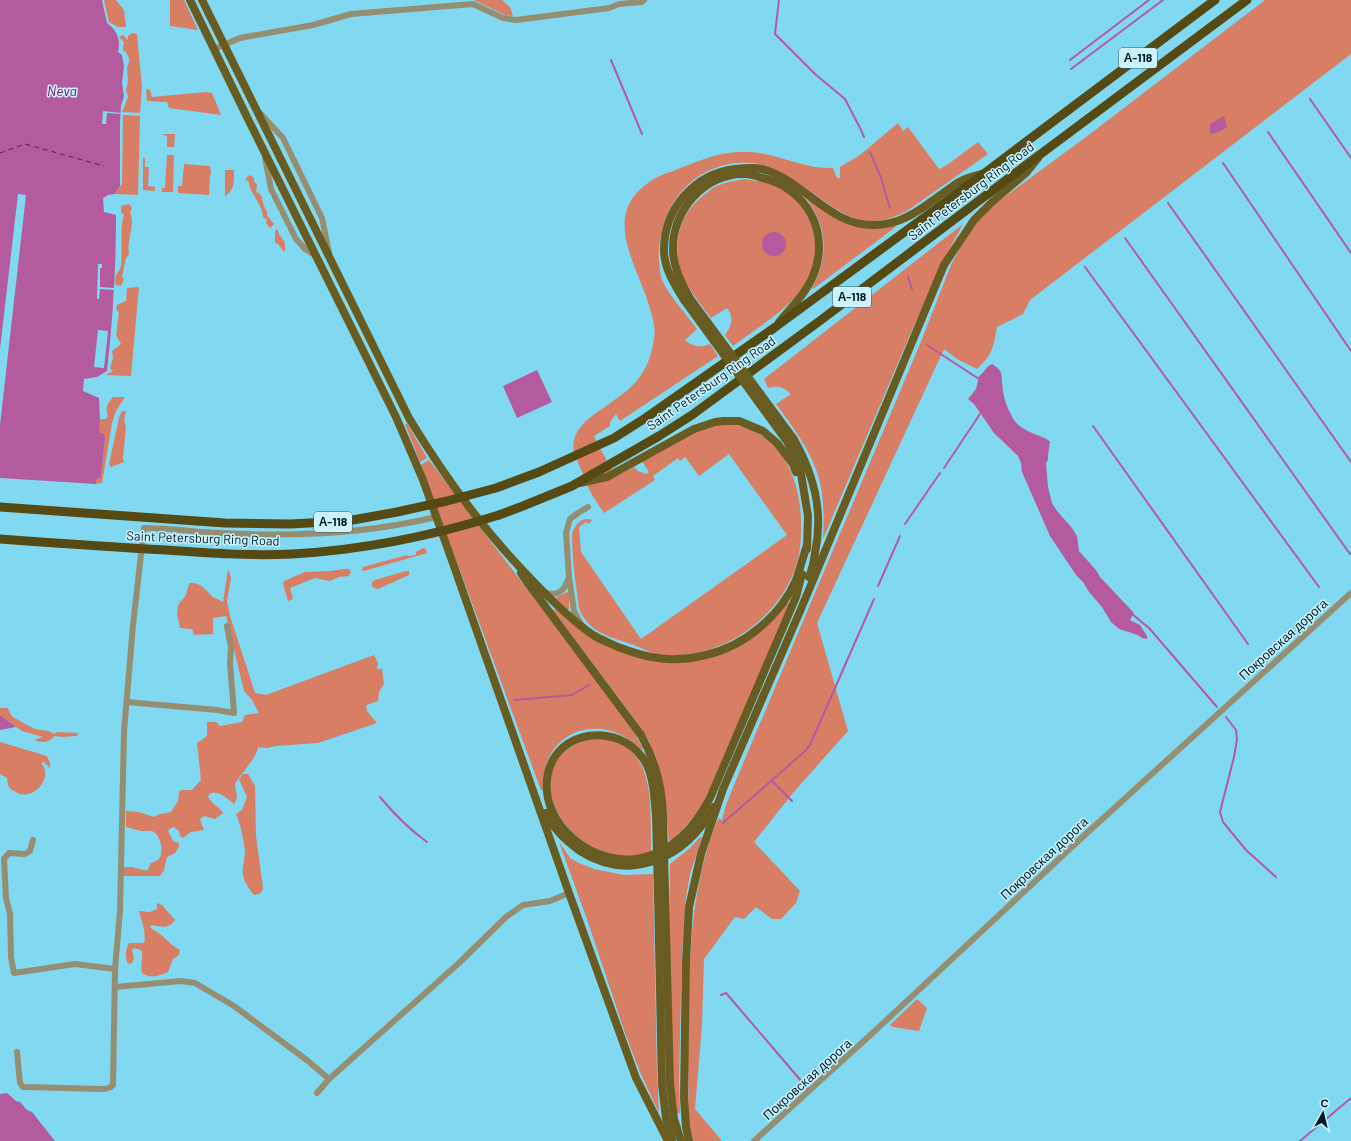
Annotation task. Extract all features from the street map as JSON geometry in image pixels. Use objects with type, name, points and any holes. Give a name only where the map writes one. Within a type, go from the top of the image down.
[{"type":"highway","name":"Saint Petersburg Ring Road","points":[[0,507],[225,523],[290,524],[347,521],[447,501],[496,488],[539,472],[614,438],[647,417],[774,328],[986,172],[1215,0]]},
{"type":"highway","name":"Saint Petersburg Ring Road","points":[[0,539],[228,554],[292,554],[345,549],[416,537],[461,527],[523,506],[572,486],[659,436],[692,415],[1247,0]]},
{"type":"main road","points":[[190,0],[396,417],[420,473],[636,1078],[668,1141]]},
{"type":"main road","points":[[202,0],[409,418],[444,473],[489,533],[516,564],[554,603],[594,635],[608,642],[633,652],[660,659],[689,659],[717,652],[732,646],[761,627],[781,604],[795,580],[807,545]]},
{"type":"main road","points":[[689,1141],[686,1127],[684,1098],[688,918],[691,896],[698,866],[723,789],[801,609],[944,265],[974,220],[992,202],[1026,173],[1042,153]]},
{"type":"main road","points":[[801,609],[803,595],[811,573],[818,538],[819,512],[812,480],[803,456],[674,283],[668,269],[664,251],[670,220],[684,197],[693,187],[704,179],[716,173],[744,168],[760,169],[786,178],[840,217],[861,225],[898,222],[909,217],[962,181],[986,172]]},
{"type":"main road","points":[[687,299],[675,266],[672,250],[673,234],[677,221],[685,207],[702,188],[723,178],[744,174],[770,180],[785,186],[793,192],[812,214],[819,236],[820,251],[813,277],[805,290],[774,328]]},
{"type":"main road","points":[[572,486],[607,476],[704,425],[724,421],[739,422],[762,431],[777,443],[793,464],[803,488]]},
{"type":"main road","points":[[660,815],[646,763],[634,748],[620,739],[609,735],[598,734],[580,738],[570,742],[561,750],[551,765],[547,784],[548,799],[558,821],[563,828],[581,845],[606,856],[625,859],[640,859],[660,852],[687,833],[699,818],[713,791],[796,596],[804,568],[807,545],[808,516],[800,468],[790,440]]},
{"type":"main road","points":[[516,564],[527,582],[641,735],[650,753],[658,775],[661,791],[662,1085],[666,1118],[673,1141]]},
{"type":"main road","points":[[533,787],[548,818],[555,828],[573,846],[592,857],[603,861],[627,865],[638,865],[661,859],[670,855],[687,842],[702,827],[723,789]]},
{"type":"main road","points":[[661,893],[670,1084],[674,1119],[681,1141]]},
{"type":"street","points":[[214,50],[224,44],[240,38],[313,25],[351,14],[473,4],[503,18],[516,20],[609,8],[619,4],[642,2],[644,0]]},
{"type":"street","points":[[583,627],[574,611],[569,577],[566,533],[570,519],[588,507]]},
{"type":"street","points":[[17,1052],[20,1083],[23,1087],[105,1089],[113,1085],[115,969],[120,911],[122,780],[133,625],[144,528],[218,533],[285,535],[326,534],[371,529],[436,517]]},
{"type":"street","points":[[542,590],[551,594],[561,591],[569,577]]},
{"type":"street","name":"Покровская дорога","points":[[754,1141],[873,1033],[1088,832],[1351,593]]},
{"type":"street","points":[[127,702],[217,710],[234,713],[230,663],[231,648],[227,626]]},
{"type":"street","points":[[33,840],[30,851],[26,854],[10,853],[4,859],[6,898],[10,914],[11,957],[14,973],[74,964],[115,969]]},
{"type":"street","points":[[317,1094],[329,1079],[506,918],[523,905],[550,901],[569,893]]},
{"type":"street","points":[[115,988],[181,981],[195,983],[234,1006],[308,1061],[329,1079]]},
{"type":"shaded area","points":[[104,0],[116,0],[124,10],[126,27],[118,27],[109,22]]},
{"type":"shaded area","points":[[170,0],[184,0],[198,30],[170,26]]},
{"type":"shaded area","points":[[474,0],[502,0],[510,7],[513,16],[505,15]]},
{"type":"shaded area","points":[[1265,0],[1351,0],[1351,54],[1030,300],[1023,314],[997,327],[992,350],[977,369],[957,359],[944,349],[817,623],[848,731],[792,794],[754,842],[800,891],[796,903],[781,919],[772,919],[756,907],[744,919],[735,917],[704,959],[702,1025],[695,1109],[722,1141],[692,1141],[688,1105],[690,967],[695,907],[707,849],[717,821],[719,818],[722,820],[734,785],[920,344],[951,265],[967,236],[982,216],[995,204],[1086,137]]},
{"type":"shaded area","points":[[132,33],[137,34],[142,87],[140,113],[122,112],[128,97],[126,90],[129,58],[123,50],[124,42],[119,37],[123,35],[128,40],[128,36]]},
{"type":"shaded area","points":[[146,89],[150,90],[152,97],[206,92],[212,93],[221,115],[169,108],[167,102],[147,101]]},
{"type":"shaded area","points":[[123,115],[140,116],[138,195],[115,194],[122,184]]},
{"type":"shaded area","points":[[898,123],[903,131],[908,127],[939,169],[947,165],[978,142],[988,154],[907,211],[881,220],[860,220],[850,216],[781,172],[773,168],[753,163],[733,163],[704,173],[681,193],[672,205],[665,219],[660,240],[659,266],[661,277],[672,296],[697,329],[685,340],[697,346],[710,344],[718,356],[620,421],[616,414],[610,422],[610,426],[594,436],[615,477],[634,467],[638,471],[646,474],[649,472],[642,461],[684,437],[719,425],[733,424],[764,437],[784,458],[796,485],[801,514],[799,552],[796,566],[776,603],[761,619],[726,643],[685,655],[663,655],[600,632],[591,626],[585,619],[578,605],[573,563],[572,534],[575,527],[582,520],[592,520],[589,524],[586,522],[579,527],[581,552],[641,639],[787,535],[729,454],[699,476],[685,457],[680,461],[678,458],[653,476],[655,480],[604,513],[592,495],[574,453],[573,445],[575,436],[578,430],[588,419],[624,392],[637,380],[644,371],[648,362],[655,335],[652,316],[645,293],[627,243],[625,227],[627,211],[634,196],[648,183],[662,175],[698,161],[718,155],[738,152],[759,153],[814,167],[833,168],[837,178],[840,178],[840,167],[860,155]]},
{"type":"shaded area","points":[[163,134],[175,134],[174,147],[167,147],[167,136]]},
{"type":"shaded area","points":[[167,155],[174,155],[173,192],[162,192],[162,188],[165,188]]},
{"type":"shaded area","points":[[143,158],[145,158],[145,167],[149,167],[148,186],[155,187],[155,191],[143,190]]},
{"type":"shaded area","points":[[184,164],[210,166],[211,174],[209,195],[178,193],[178,186],[182,186]]},
{"type":"shaded area","points":[[225,170],[234,170],[234,181],[231,191],[225,196]]},
{"type":"shaded area","points":[[250,175],[254,178],[254,182],[257,184],[256,192],[262,197],[267,215],[274,224],[270,228],[266,223],[267,220],[263,217],[261,208],[249,185],[249,182],[246,180],[246,178]]},
{"type":"shaded area","points":[[744,179],[773,185],[782,189],[794,198],[810,221],[814,234],[815,247],[814,260],[810,274],[797,295],[771,319],[733,346],[725,335],[731,322],[731,315],[729,311],[727,308],[711,318],[691,291],[685,280],[682,274],[677,251],[680,229],[684,218],[698,200],[714,187]]},
{"type":"shaded area","points":[[805,197],[837,218],[862,228],[872,229],[897,226],[813,289],[812,288],[818,276],[821,265],[824,242],[818,219],[813,208]]},
{"type":"shaded area","points":[[129,204],[132,208],[130,213],[132,217],[132,227],[128,249],[129,254],[126,258],[122,277],[124,279],[121,286],[116,285],[115,278],[120,268],[121,259],[124,215],[121,212],[121,206]]},
{"type":"shaded area","points":[[963,224],[942,263],[909,337],[823,539],[823,500],[821,487],[814,464],[803,443],[776,404],[791,394],[781,387],[768,388],[764,379]]},
{"type":"shaded area","points":[[277,229],[284,242],[285,251],[283,251],[275,242],[275,231]]},
{"type":"shaded area","points":[[139,287],[131,376],[106,375],[113,371],[110,368],[113,358],[112,351],[121,344],[116,335],[119,313],[116,309],[117,305],[126,301],[127,288]]},
{"type":"shaded area","points":[[113,397],[125,397],[116,411],[112,423],[102,483],[96,484],[96,480],[101,477],[105,438],[98,433],[100,419],[106,419],[108,416],[107,406]]},
{"type":"shaded area","points":[[122,411],[126,411],[124,420],[126,427],[123,458],[124,462],[111,467],[109,464],[119,418]]},
{"type":"shaded area","points":[[407,423],[427,458],[420,462],[405,424]]},
{"type":"shaded area","points":[[429,460],[631,726],[643,749],[642,750],[626,737],[609,731],[592,729],[576,732],[562,740],[552,753],[545,769],[543,790],[541,790],[421,465]]},
{"type":"shaded area","points":[[423,548],[426,549],[427,553],[364,571],[362,570],[363,567],[407,555],[416,555],[416,552]]},
{"type":"shaded area","points":[[228,569],[231,578],[227,601],[230,616],[255,693],[266,695],[374,655],[378,663],[377,669],[382,669],[384,684],[379,692],[378,701],[366,706],[367,711],[377,723],[318,743],[267,748],[258,747],[252,761],[235,784],[237,798],[234,804],[220,794],[211,793],[208,796],[209,799],[223,813],[215,819],[204,816],[200,819],[204,830],[191,832],[183,838],[180,836],[179,831],[174,827],[168,831],[173,841],[179,843],[179,846],[175,853],[167,857],[164,870],[160,876],[122,876],[122,867],[132,867],[147,871],[151,863],[159,859],[161,856],[160,841],[154,832],[141,831],[126,827],[126,811],[139,812],[154,817],[171,812],[178,801],[179,792],[182,790],[192,790],[201,780],[197,743],[207,736],[207,722],[216,722],[220,726],[242,722],[245,715],[259,713],[252,700],[244,691],[226,616],[213,618],[213,634],[194,635],[192,629],[180,628],[177,614],[178,605],[186,595],[190,583],[198,584],[206,589],[213,597],[223,602]]},
{"type":"shaded area","points":[[349,569],[351,572],[349,576],[339,577],[330,581],[315,578],[290,588],[293,599],[288,601],[283,584],[284,581],[305,572]]},
{"type":"shaded area","points":[[409,571],[409,575],[378,589],[372,587],[372,582],[375,580]]},
{"type":"shaded area","points":[[569,591],[569,609],[568,610],[556,599]]},
{"type":"shaded area","points":[[787,602],[790,604],[701,809],[669,843],[666,804],[657,761],[649,741],[636,721],[553,610],[555,609],[593,639],[684,662],[718,656],[752,638],[779,614]]},
{"type":"shaded area","points":[[0,708],[8,708],[13,717],[35,729],[52,732],[54,734],[57,732],[78,733],[77,736],[54,736],[45,742],[34,740],[43,737],[22,731],[0,715]]},
{"type":"shaded area","points":[[594,738],[615,741],[630,750],[640,762],[646,778],[649,796],[651,815],[651,852],[620,855],[594,847],[572,832],[557,812],[551,789],[553,767],[567,749]]},
{"type":"shaded area","points":[[0,742],[47,756],[50,763],[50,768],[44,762],[41,763],[45,769],[45,776],[39,788],[34,792],[21,794],[10,789],[7,778],[0,774]]},
{"type":"shaded area","points":[[243,774],[248,774],[255,786],[256,836],[263,888],[261,893],[254,895],[247,885],[243,874],[245,851],[242,832],[236,814],[242,810],[247,797],[239,779]]},
{"type":"shaded area","points":[[700,837],[702,838],[690,874],[686,897],[682,952],[679,1080],[680,1113],[677,1113],[673,1080],[669,951],[670,864],[690,848]]},
{"type":"shaded area","points":[[559,842],[570,858],[594,869],[624,875],[653,874],[659,1113],[640,1072],[625,1033],[589,925]]},
{"type":"shaded area","points":[[157,903],[162,905],[175,920],[167,926],[150,926],[180,950],[179,955],[173,959],[168,972],[158,976],[149,976],[142,973],[141,950],[134,948],[132,950],[134,958],[132,963],[128,964],[126,954],[129,943],[143,943],[145,940],[144,929],[139,911],[150,912],[157,909]]},
{"type":"shaded area","points":[[917,999],[927,1008],[919,1031],[893,1027],[890,1025]]},
{"type":"water","name":"Neva","points":[[0,0],[102,0],[107,23],[116,32],[119,43],[118,52],[122,55],[124,66],[122,83],[124,96],[121,106],[120,123],[120,186],[115,194],[108,195],[103,198],[104,212],[116,215],[114,293],[107,371],[97,377],[84,379],[83,391],[99,398],[99,433],[103,433],[105,438],[101,477],[96,480],[96,484],[0,478]]},
{"type":"water","points":[[1224,116],[1227,127],[1219,132],[1210,134],[1210,124]]},
{"type":"water","points":[[774,232],[782,236],[786,244],[782,252],[774,256],[766,252],[762,244],[766,236]]},
{"type":"water","points":[[992,364],[1000,372],[1004,398],[1014,420],[1018,425],[1050,442],[1048,460],[1046,463],[1048,487],[1052,503],[1077,536],[1079,551],[1096,570],[1100,577],[1134,613],[1130,620],[1140,625],[1147,636],[1147,639],[1119,629],[1111,622],[1102,607],[1076,575],[1050,536],[1022,472],[1021,463],[1018,456],[994,433],[974,404],[968,399],[976,389],[979,376],[988,366]]},
{"type":"water","points":[[537,370],[552,402],[517,418],[503,386]]},
{"type":"water","points":[[0,715],[16,727],[0,730]]},
{"type":"water","points":[[7,1093],[16,1101],[20,1102],[27,1110],[32,1112],[55,1141],[0,1141],[0,1094]]},
{"type":"pier","points":[[103,111],[121,114],[107,113],[106,124],[102,124]]},
{"type":"pier","points":[[18,194],[26,195],[0,425],[0,349]]},
{"type":"pier","points":[[98,264],[102,264],[102,268],[100,268],[100,287],[114,288],[114,290],[100,289],[99,299],[97,299]]},
{"type":"pier","points":[[98,330],[108,331],[104,368],[94,367]]},
{"type":"waterway","points":[[779,0],[775,34],[815,74],[845,99],[864,137]]},
{"type":"waterway","points":[[1070,60],[1149,0]]},
{"type":"waterway","points":[[1071,69],[1163,0]]},
{"type":"waterway","points":[[611,60],[642,134]]},
{"type":"waterway","points":[[1310,99],[1351,158]]},
{"type":"waterway","points":[[1268,132],[1351,253]]},
{"type":"waterway","points":[[870,152],[881,178],[890,208]]},
{"type":"waterway","points":[[1223,163],[1351,351]]},
{"type":"waterway","points":[[1168,203],[1351,462]]},
{"type":"waterway","points":[[1125,238],[1350,554]]},
{"type":"waterway","points":[[1085,267],[1319,587]]},
{"type":"waterway","points":[[908,277],[912,289]]},
{"type":"waterway","points":[[927,345],[979,379]]},
{"type":"waterway","points":[[944,468],[980,414]]},
{"type":"waterway","points":[[1093,426],[1248,644]]},
{"type":"waterway","points":[[905,524],[940,473]]},
{"type":"waterway","points":[[878,586],[900,536]]},
{"type":"waterway","points":[[723,823],[804,752],[810,745],[874,599]]},
{"type":"waterway","points":[[1132,614],[1149,628],[1217,707]]},
{"type":"waterway","points":[[515,700],[572,695],[589,685]]},
{"type":"waterway","points":[[1226,717],[1236,730],[1237,739],[1220,812],[1223,822],[1246,850],[1276,877]]},
{"type":"waterway","points":[[772,781],[792,801]]},
{"type":"waterway","points":[[380,797],[402,821],[427,842]]},
{"type":"waterway","points":[[721,995],[726,993],[808,1089]]},
{"type":"waterway","points":[[1300,1141],[1351,1098]]},
{"type":"ferry route","points":[[0,153],[25,144],[104,166]]}]
